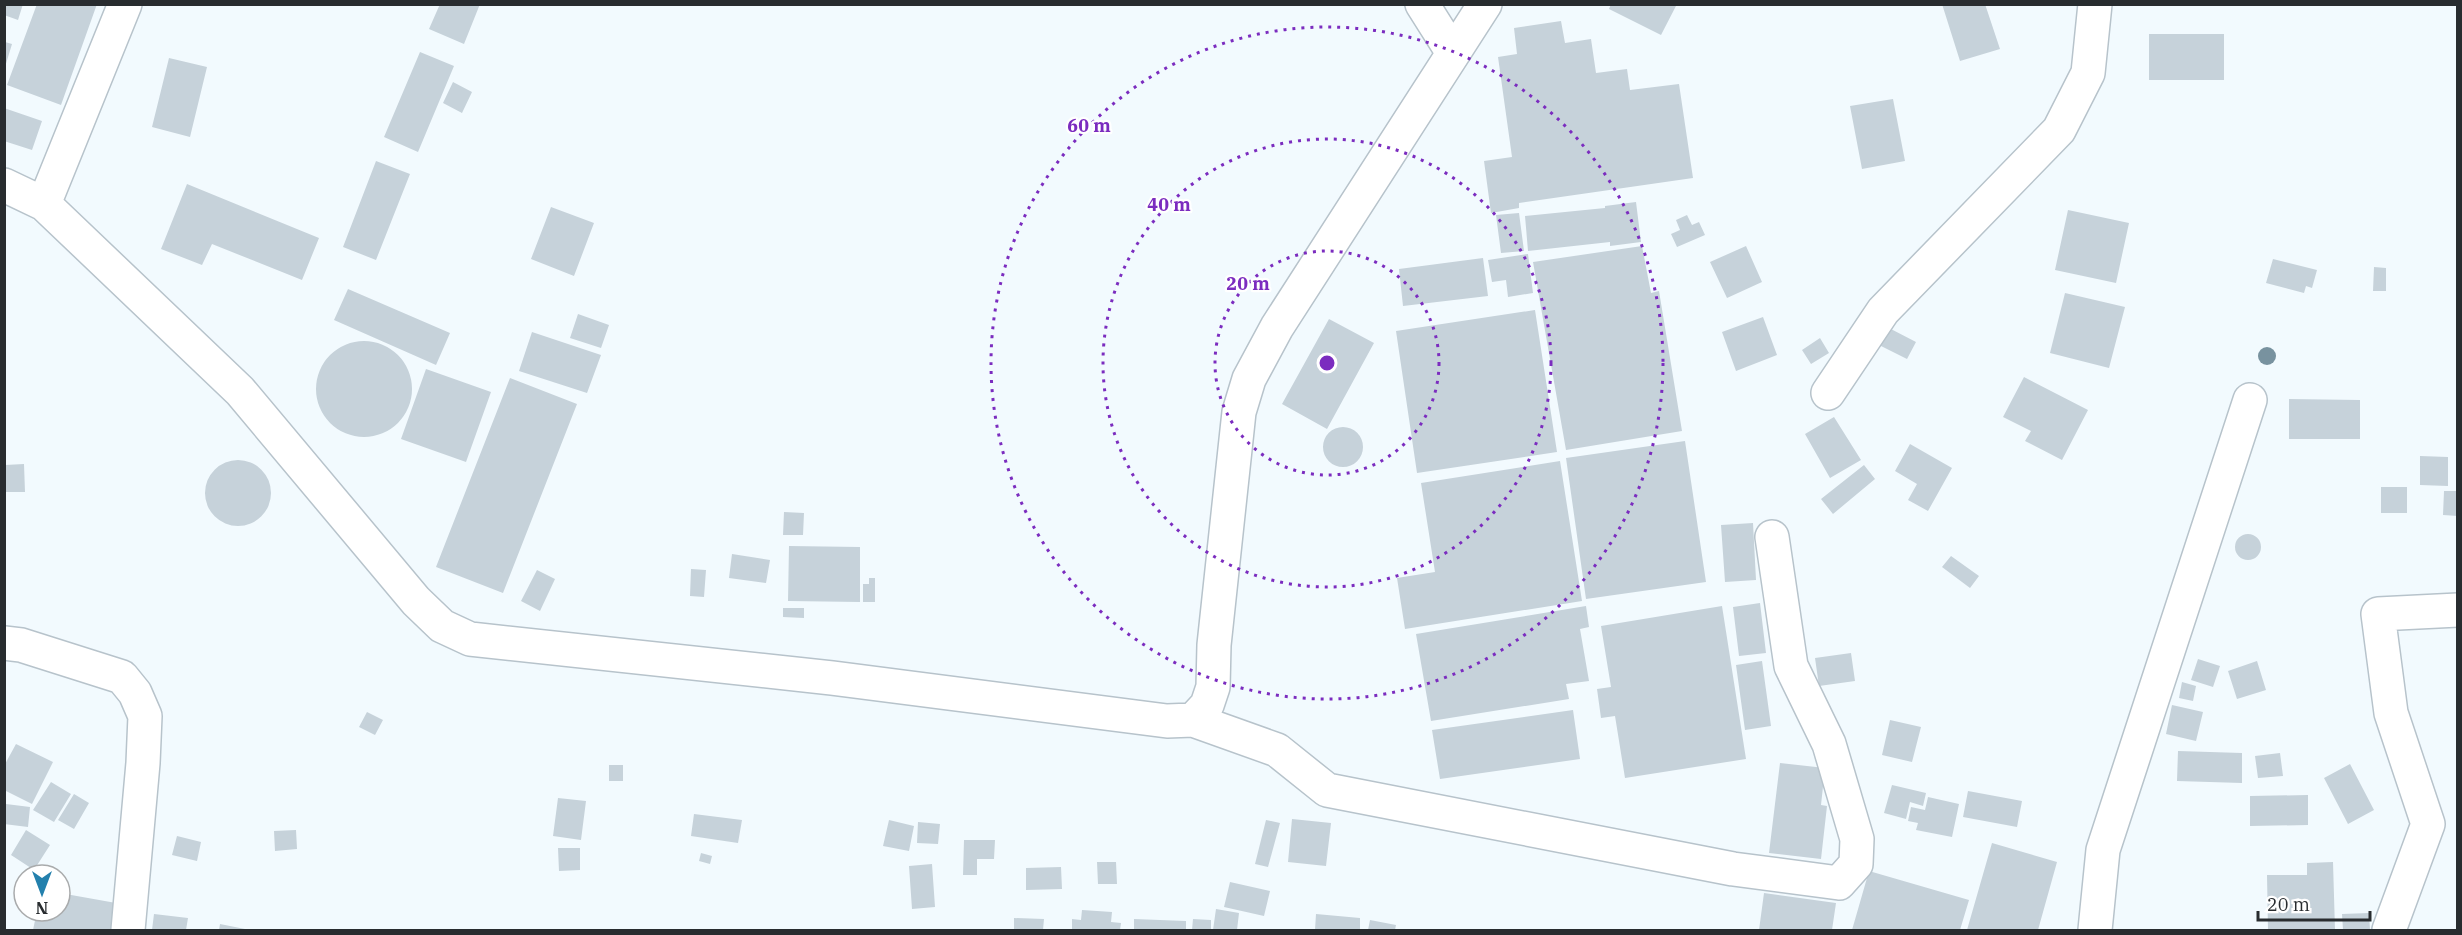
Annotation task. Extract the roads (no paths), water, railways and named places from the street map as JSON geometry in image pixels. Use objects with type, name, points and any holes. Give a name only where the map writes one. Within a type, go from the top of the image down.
[{"type":"street","points":[[44,204],[125,4]]},
{"type":"street","points":[[1422,4],[1453,53]]},
{"type":"street","points":[[1193,720],[1207,705],[1213,687],[1215,645],[1242,395],[1277,327],[1485,4]]},
{"type":"street","points":[[1828,393],[1883,311],[2059,130],[2088,73],[2095,4]]},
{"type":"street","points":[[4,184],[44,204],[240,391],[416,601],[442,626],[470,639],[832,678],[1167,721],[1193,720],[1277,750],[1327,790],[1733,869],[1839,883],[1856,864],[1857,839],[1829,744],[1791,666],[1772,537]]},
{"type":"street","points":[[2095,930],[2103,850],[2250,400]]},
{"type":"street","points":[[2389,930],[2428,824],[2391,713],[2378,614],[2457,610]]},
{"type":"street","points":[[4,644],[21,645],[122,678],[135,693],[145,716],[128,930]]}]
